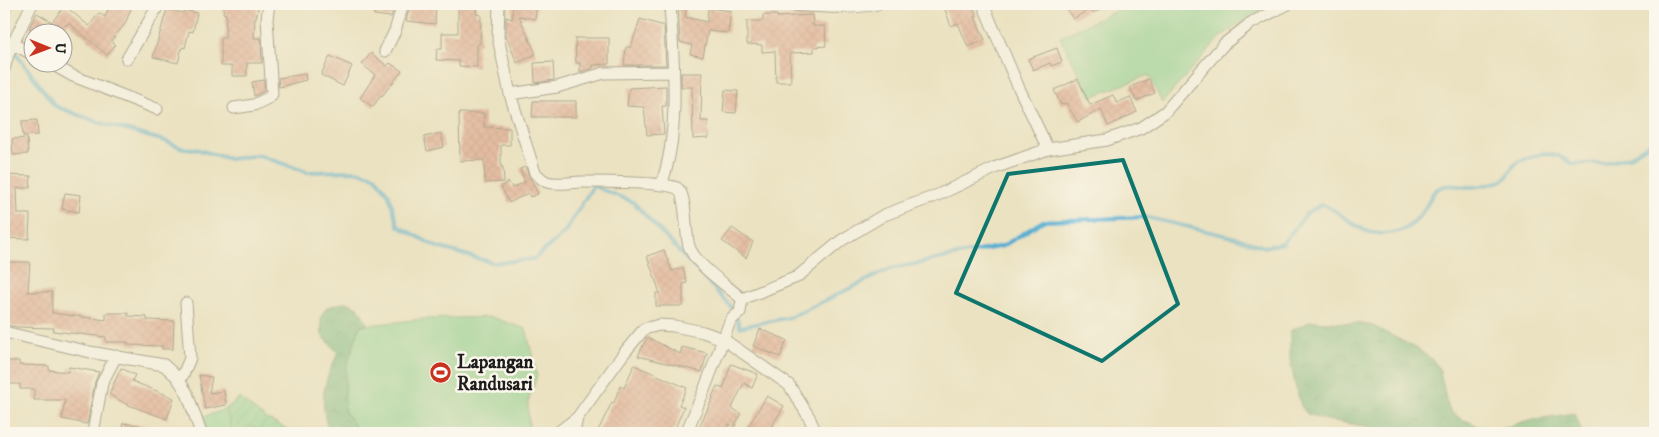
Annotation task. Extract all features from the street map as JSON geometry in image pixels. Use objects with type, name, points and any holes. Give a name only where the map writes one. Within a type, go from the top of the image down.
[{"type":"street","points":[[4,69],[12,45],[32,4]]},
{"type":"street","points":[[127,59],[160,4]]},
{"type":"street","points":[[234,108],[254,105],[270,97],[272,94],[267,19],[269,4]]},
{"type":"street","points":[[385,51],[395,31],[404,4]]},
{"type":"street","points":[[499,4],[498,37],[510,94],[535,173],[552,183],[589,182],[675,187],[682,194],[688,246],[692,255],[742,299]]},
{"type":"street","points":[[661,185],[668,161],[672,121],[673,72],[670,4]]},
{"type":"street","points":[[770,4],[840,7],[877,4]]},
{"type":"street","points":[[984,4],[1015,80],[1048,149]]},
{"type":"street","points":[[686,433],[723,339],[736,316],[742,299],[797,277],[842,240],[884,215],[938,195],[997,167],[1048,149],[1108,140],[1141,128],[1165,112],[1224,44],[1251,23],[1288,4]]},
{"type":"street","points":[[12,45],[22,50]]},
{"type":"street","points":[[66,72],[157,109]]},
{"type":"street","points":[[510,94],[557,87],[604,73],[673,72]]},
{"type":"street","points":[[177,377],[183,375],[190,358],[186,303]]},
{"type":"street","points":[[557,433],[578,418],[624,354],[644,330],[659,325],[703,332],[723,339],[789,385],[809,417],[816,433]]},
{"type":"street","points":[[4,332],[90,352],[164,365],[177,377],[187,393],[200,433]]},
{"type":"street","points":[[93,433],[102,383],[116,356]]},
{"type":"street","points":[[574,433],[578,418]]},
{"type":"highlighted area","points":[[1123,160],[1178,304],[1102,361],[956,293],[1008,174]]},
{"type":"green space","points":[[1130,4],[1270,4],[1221,36],[1162,103],[1149,75],[1091,97],[1060,37]]},
{"type":"green space","points":[[347,302],[358,307],[368,325],[360,326],[346,368],[344,410],[359,433],[334,433],[328,430],[325,418],[324,390],[338,353],[322,335],[321,317],[327,307]]},
{"type":"green space","name":"Lapangan Randusari","points":[[491,317],[526,329],[537,376],[528,402],[529,427],[518,433],[359,433],[344,410],[346,368],[360,326],[423,319]]},
{"type":"green space","points":[[1311,321],[1373,326],[1416,348],[1434,361],[1440,371],[1447,404],[1452,413],[1481,428],[1492,431],[1529,420],[1575,413],[1582,433],[1406,433],[1327,420],[1307,414],[1301,406],[1295,384],[1290,359],[1290,331]]},
{"type":"green space","points":[[239,398],[266,419],[296,433],[272,433],[251,427],[248,433],[233,433],[226,409]]},
{"type":"green space","points":[[226,409],[233,433],[208,433],[202,417]]},
{"type":"building","points":[[110,4],[133,4],[125,24],[111,41],[115,45],[107,55],[72,26],[72,22],[52,22],[65,6],[89,26],[99,13],[105,17]]},
{"type":"building","points":[[224,4],[259,4],[255,18],[254,38],[261,38],[262,63],[247,63],[247,76],[232,76],[232,66],[221,66],[221,38],[225,38],[226,14],[223,13]]},
{"type":"building","points":[[375,4],[395,4],[391,17],[374,15]]},
{"type":"building","points":[[418,4],[436,4],[435,24],[406,21],[410,6],[418,7]]},
{"type":"building","points":[[458,4],[477,4],[476,14],[481,15],[480,44],[477,44],[477,67],[459,66],[459,61],[436,60],[437,49],[442,49],[442,33],[458,33]]},
{"type":"building","points":[[513,4],[537,4],[535,19],[519,16],[536,54],[517,63],[506,36],[506,17],[512,19]]},
{"type":"building","points":[[678,4],[687,4],[685,17],[707,22],[708,8],[731,11],[728,33],[708,31],[703,57],[690,54],[692,45],[680,42]]},
{"type":"building","points":[[943,4],[972,4],[977,16],[975,17],[985,40],[968,47],[958,23],[951,26]]},
{"type":"building","points":[[1064,4],[1087,4],[1088,10],[1073,19]]},
{"type":"building","points":[[167,9],[183,13],[184,10],[197,13],[193,32],[189,31],[185,48],[182,47],[178,63],[153,57]]},
{"type":"building","points":[[37,13],[52,22],[32,22]]},
{"type":"building","points":[[763,15],[777,15],[777,17],[812,15],[813,26],[825,26],[826,46],[814,47],[814,52],[790,53],[791,82],[776,82],[775,51],[762,52],[762,45],[747,44],[747,21],[763,21]]},
{"type":"building","points":[[640,19],[664,26],[666,65],[624,65],[626,47],[631,47]]},
{"type":"building","points":[[575,38],[609,38],[609,64],[593,65],[593,68],[580,72],[580,63],[576,63]]},
{"type":"building","points":[[1057,48],[1062,62],[1051,66],[1050,63],[1033,70],[1028,59]]},
{"type":"building","points":[[371,53],[387,66],[390,63],[402,71],[373,107],[360,98],[375,75],[362,64]]},
{"type":"building","points":[[330,56],[352,66],[343,86],[321,75]]},
{"type":"building","points":[[553,62],[554,80],[535,83],[534,63]]},
{"type":"building","points":[[681,73],[702,73],[701,121],[708,121],[709,138],[693,139],[692,87],[681,87]]},
{"type":"building","points":[[305,74],[306,80],[279,87],[278,78]]},
{"type":"building","points":[[1078,79],[1090,105],[1113,95],[1117,103],[1130,97],[1137,112],[1108,126],[1101,109],[1078,122],[1066,103],[1061,105],[1054,90]]},
{"type":"building","points":[[1149,79],[1155,93],[1136,101],[1130,87]]},
{"type":"building","points":[[264,80],[264,91],[254,96],[252,82]]},
{"type":"building","points":[[666,86],[666,106],[662,106],[664,134],[647,135],[644,107],[627,106],[629,88]]},
{"type":"building","points":[[725,90],[738,91],[736,113],[723,112]]},
{"type":"building","points":[[533,101],[576,101],[576,117],[532,117]]},
{"type":"building","points":[[459,113],[484,113],[484,127],[510,128],[510,145],[501,145],[501,167],[503,167],[504,182],[485,183],[484,160],[460,161]]},
{"type":"building","points":[[37,120],[38,135],[23,136],[22,121]]},
{"type":"building","points":[[441,133],[444,147],[427,151],[424,137]]},
{"type":"building","points":[[27,138],[28,154],[13,155],[12,139]]},
{"type":"building","points":[[525,167],[538,194],[530,197],[528,193],[509,203],[501,186],[509,182],[512,188],[525,182],[520,169]]},
{"type":"building","points":[[4,175],[31,176],[30,188],[17,188],[18,214],[30,214],[29,239],[4,238]]},
{"type":"building","points":[[65,193],[81,195],[79,212],[62,209]]},
{"type":"building","points":[[732,228],[753,242],[746,258],[722,241]]},
{"type":"building","points":[[664,250],[672,271],[683,268],[687,283],[683,284],[683,306],[656,306],[656,293],[660,293],[647,256]]},
{"type":"building","points":[[4,262],[30,262],[28,292],[52,292],[52,313],[106,320],[106,313],[128,313],[128,316],[147,317],[147,320],[174,321],[173,349],[162,349],[162,346],[128,345],[128,342],[106,342],[106,337],[53,331],[54,328],[6,325]]},
{"type":"building","points":[[760,329],[787,340],[780,357],[753,346]]},
{"type":"building","points":[[647,337],[680,354],[682,347],[707,353],[702,372],[638,356]]},
{"type":"building","points":[[4,361],[19,361],[19,365],[49,366],[49,370],[68,372],[69,367],[99,372],[95,382],[87,424],[62,419],[65,400],[34,400],[34,389],[20,389],[20,384],[4,384]]},
{"type":"building","points":[[731,364],[758,374],[752,388],[744,383],[732,408],[741,414],[734,427],[729,424],[724,433],[696,433],[717,386],[723,389]]},
{"type":"building","points":[[634,365],[687,388],[679,405],[684,407],[673,433],[597,433],[612,402],[614,403],[620,386],[624,388]]},
{"type":"building","points":[[121,368],[135,375],[132,381],[174,398],[167,419],[126,404],[109,394]]},
{"type":"building","points":[[199,375],[212,377],[209,393],[224,391],[226,405],[205,409]]},
{"type":"building","points":[[767,396],[784,406],[768,433],[744,433]]},
{"type":"building","points":[[123,423],[152,427],[152,433],[121,433]]},
{"type":"waterway","points":[[11,4],[9,27],[11,41]]},
{"type":"waterway","points":[[12,48],[55,106],[97,122],[165,141],[182,148],[196,149],[230,159],[258,155],[307,172],[355,171],[375,176],[389,195],[398,226],[437,247],[494,263],[534,259],[564,233],[593,186],[633,202],[733,309],[740,327],[791,317],[890,269],[1003,246],[1043,221],[1145,217],[1237,238],[1264,247],[1283,243],[1307,213],[1322,204],[1362,229],[1379,234],[1390,233],[1401,231],[1413,223],[1420,216],[1435,191],[1444,186],[1474,187],[1502,181],[1515,164],[1543,153],[1559,156],[1573,164],[1605,163],[1629,157],[1655,140]]},
{"type":"place","name":"Lapangan Randusari","points":[[441,372]]}]
